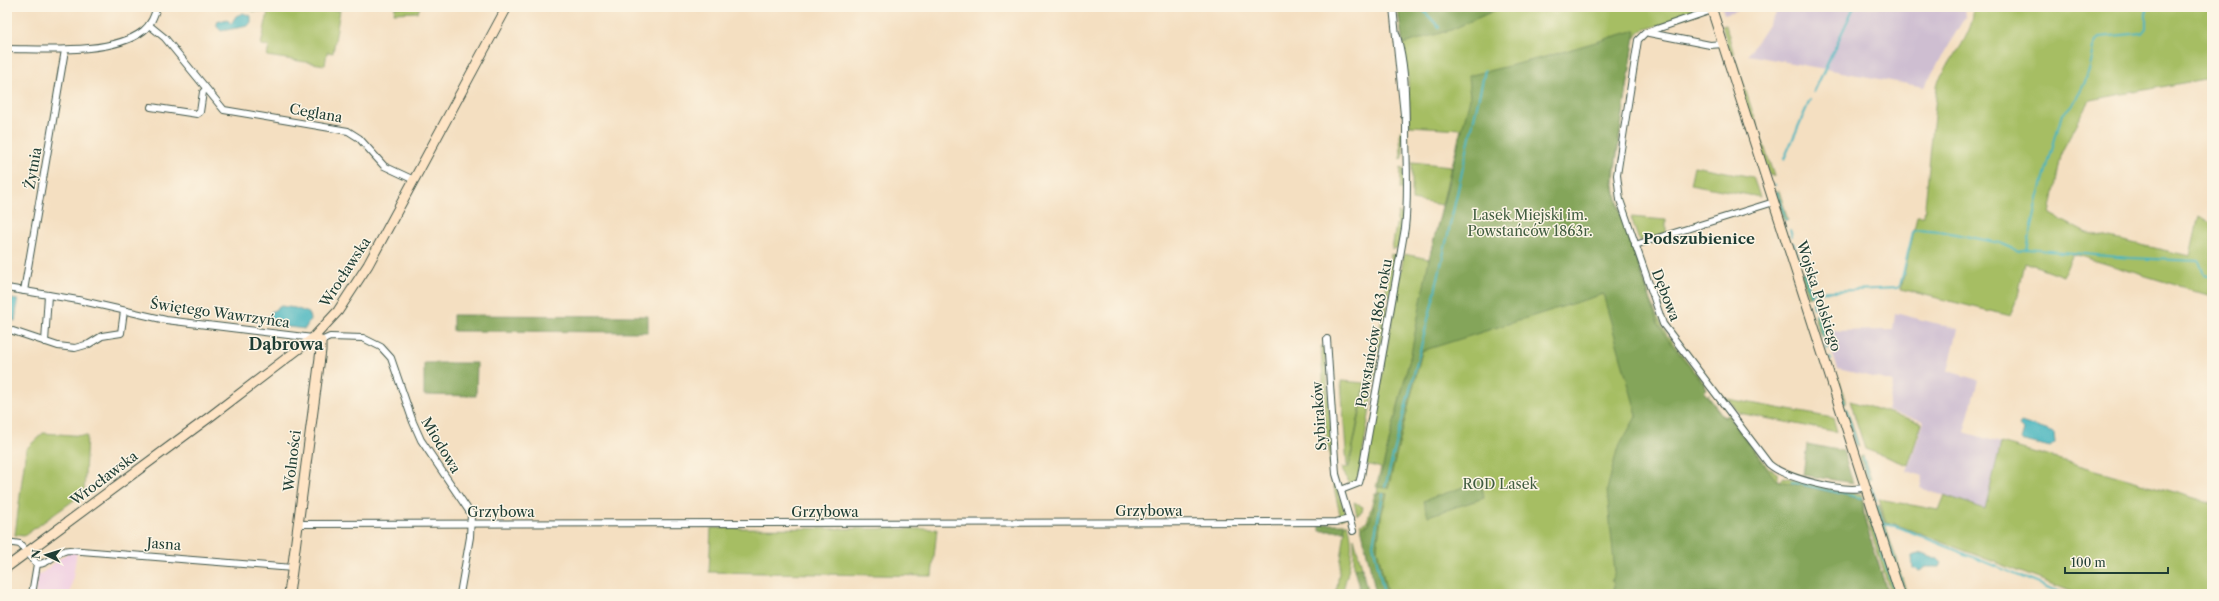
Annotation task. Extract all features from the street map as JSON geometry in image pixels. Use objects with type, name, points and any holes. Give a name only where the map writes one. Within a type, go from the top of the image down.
[{"type":"street","points":[[7,49],[65,50],[120,41],[138,34],[149,25],[157,7]]},
{"type":"street","name":"Wrocławska","points":[[7,567],[245,391],[317,340],[357,284],[507,7]]},
{"type":"street","name":"Powstańców 1863 roku","points":[[1341,490],[1356,485],[1361,476],[1406,220],[1408,192],[1405,76],[1397,36],[1394,7]]},
{"type":"street","points":[[1647,32],[1712,8]]},
{"type":"street","name":"Wojska Polskiego","points":[[1712,8],[1900,594]]},
{"type":"street","name":"Ceglana","points":[[149,25],[165,38],[222,108],[228,111],[325,126],[352,133],[359,138],[384,166],[414,180]]},
{"type":"street","points":[[1647,32],[1710,45],[1723,44]]},
{"type":"street","name":"Dębowa","points":[[1647,32],[1641,36],[1637,42],[1616,180],[1620,200],[1635,245],[1657,310],[1666,329],[1769,464],[1785,475],[1800,479],[1851,490],[1866,487]]},
{"type":"street","name":"Żytnia","points":[[24,291],[65,50]]},
{"type":"street","points":[[151,107],[197,114],[200,112],[203,92],[206,89]]},
{"type":"street","points":[[1635,245],[1774,202]]},
{"type":"street","name":"Świętego Wawrzyńca","points":[[7,288],[78,300],[166,320],[317,340]]},
{"type":"street","points":[[44,342],[48,295]]},
{"type":"street","points":[[7,329],[58,346],[75,348],[89,344],[102,336],[121,333],[124,311]]},
{"type":"street","name":"Miodowa","points":[[317,340],[330,337],[363,338],[381,347],[392,358],[416,431],[429,454],[469,510],[471,524],[460,594]]},
{"type":"street","name":"Sybiraków","points":[[1327,339],[1334,452],[1337,478],[1341,490]]},
{"type":"street","name":"Wolności","points":[[289,594],[299,524],[317,340]]},
{"type":"street","points":[[1341,490],[1353,531]]},
{"type":"street","name":"Grzybowa","points":[[299,524],[1187,523],[1336,522],[1350,519]]},
{"type":"street","points":[[7,542],[20,544],[38,564],[32,594]]},
{"type":"street","name":"Jasna","points":[[38,564],[41,564],[59,552],[69,550],[293,568]]},
{"type":"shaded area","points":[[1722,7],[1744,7],[1743,9],[1724,14]]},
{"type":"shaded area","points":[[1780,7],[1964,7],[1965,17],[1924,87],[1748,55]]},
{"type":"shaded area","points":[[1895,313],[1958,329],[1948,371],[1978,380],[1964,432],[2001,443],[1985,509],[1920,488],[1923,476],[1907,471],[1924,421],[1887,411],[1894,382],[1838,369],[1824,331],[1893,330]]},
{"type":"shaded area","points":[[70,551],[77,552],[70,594],[35,594],[38,576]]},
{"type":"green space","points":[[253,7],[321,7],[323,10],[340,10],[333,53],[327,52],[325,65],[267,56],[269,46],[261,45],[268,12],[252,11]]},
{"type":"green space","points":[[395,7],[420,7],[418,12],[394,13]]},
{"type":"green space","name":"ROD Lasek","points":[[1406,7],[1704,7],[1700,13],[1643,30],[1634,40],[1615,170],[1614,185],[1621,213],[1656,314],[1667,335],[1705,384],[1707,389],[1704,392],[1707,396],[1710,393],[1708,396],[1724,417],[1728,414],[1768,467],[1778,474],[1778,480],[1780,481],[1784,477],[1841,491],[1861,494],[1864,503],[1864,518],[1888,594],[1387,594],[1377,548],[1381,516],[1387,494],[1377,493],[1378,487],[1376,487],[1381,468],[1366,464],[1404,254],[1429,259],[1461,129],[1410,126],[1408,79],[1398,11],[1406,10]],"holes":[[[1422,351],[1388,488],[1378,487],[1411,354]]]},
{"type":"green space","points":[[1407,7],[1502,7],[1451,30],[1403,44],[1398,11],[1406,10]]},
{"type":"green space","points":[[1973,7],[2212,7],[2212,143],[2209,143],[2210,78],[2090,100],[2062,151],[2050,214],[2084,232],[2190,256],[2199,215],[2212,223],[2212,296],[2073,254],[2063,276],[2025,262],[2018,296],[2010,316],[1901,289],[1917,216],[1924,216],[1937,86],[1939,79],[1967,35],[1973,16]]},
{"type":"green space","points":[[1726,25],[1734,55],[1731,56],[1722,26]]},
{"type":"green space","name":"Lasek Miejski im. Powstańców 1863r.","points":[[1636,30],[1614,170],[1613,185],[1617,203],[1657,321],[1666,337],[1707,389],[1704,392],[1724,418],[1727,416],[1776,480],[1862,499],[1864,518],[1888,594],[1614,594],[1614,584],[1611,580],[1615,573],[1607,490],[1617,450],[1637,415],[1603,294],[1422,351],[1388,488],[1378,487],[1411,354],[1429,259],[1470,98],[1468,76],[1545,57]]},
{"type":"green space","points":[[1736,62],[1774,176],[1769,175],[1733,64]]},
{"type":"green space","points":[[1400,131],[1403,131],[1403,158],[1401,159]]},
{"type":"green space","points":[[1412,162],[1451,166],[1442,205],[1412,200]]},
{"type":"green space","points":[[1694,166],[1753,177],[1760,197],[1690,184]]},
{"type":"green space","points":[[1401,167],[1404,168],[1404,189],[1400,189]]},
{"type":"green space","points":[[1779,191],[1788,220],[1783,220],[1775,192]]},
{"type":"green space","points":[[1398,213],[1403,215],[1398,248],[1392,249]]},
{"type":"green space","points":[[1631,217],[1666,220],[1666,233],[1639,241]]},
{"type":"green space","points":[[1391,254],[1397,256],[1390,297],[1385,296]]},
{"type":"green space","points":[[1804,271],[1812,295],[1808,297],[1800,272]]},
{"type":"green space","points":[[1384,305],[1388,305],[1379,352],[1376,352]]},
{"type":"green space","points":[[1818,313],[1825,337],[1820,335],[1814,316]]},
{"type":"green space","points":[[453,315],[648,316],[648,332],[453,331]]},
{"type":"green space","points":[[1321,346],[1325,347],[1334,479],[1345,512],[1345,517],[1341,519],[1330,469],[1329,447],[1327,447]]},
{"type":"green space","points":[[1371,360],[1378,361],[1359,475],[1356,481],[1350,484],[1341,468],[1349,467]]},
{"type":"green space","points":[[424,363],[477,363],[476,396],[424,395]]},
{"type":"green space","points":[[1839,379],[1846,404],[1842,404],[1835,382]]},
{"type":"green space","points":[[1341,381],[1365,383],[1349,466],[1347,466]]},
{"type":"green space","points":[[1728,399],[1833,418],[1837,432],[1739,413]]},
{"type":"green space","points":[[1850,401],[1922,423],[1908,465],[1865,449]]},
{"type":"green space","points":[[1847,408],[1859,446],[1856,445],[1844,409]]},
{"type":"green space","points":[[43,433],[87,436],[84,493],[24,536],[15,535],[26,449]]},
{"type":"green space","points":[[2001,443],[2212,503],[2212,594],[2078,594],[1895,524],[1886,523],[1879,499],[1938,510],[1944,495],[1985,509]]},
{"type":"green space","points":[[1807,444],[1843,451],[1853,483],[1803,475]]},
{"type":"green space","points":[[1863,456],[1871,479],[1868,480],[1860,457]]},
{"type":"green space","points":[[1481,481],[1484,498],[1428,516],[1423,501]]},
{"type":"green space","points":[[1375,493],[1377,493],[1369,524],[1361,527],[1360,524],[1367,522]]},
{"type":"green space","points":[[1377,493],[1387,494],[1381,516],[1377,548],[1387,594],[1376,594],[1361,527],[1369,524]]},
{"type":"green space","points":[[1354,502],[1363,507],[1362,512],[1357,515]]},
{"type":"green space","points":[[1866,504],[1897,594],[1891,594],[1867,519]]},
{"type":"green space","points":[[1879,505],[1907,594],[1904,594],[1875,507]]},
{"type":"green space","points":[[1320,524],[1344,524],[1345,531],[1320,531]]},
{"type":"green space","points":[[1344,524],[1348,524],[1350,533],[1350,559],[1342,594],[1336,594],[1345,531]]},
{"type":"green space","points":[[711,528],[937,529],[932,576],[709,572]]},
{"type":"green space","points":[[1354,538],[1362,567],[1354,569]]},
{"type":"green space","points":[[1362,567],[1367,591],[1360,592],[1354,569]]},
{"type":"water","points":[[243,13],[251,16],[251,22],[248,26],[221,31],[217,27],[217,22],[227,19],[231,24],[236,16]]},
{"type":"water","points":[[7,298],[18,300],[15,321],[7,319]]},
{"type":"water","points":[[281,306],[295,308],[309,313],[310,320],[305,329],[271,325],[269,322],[271,312]]},
{"type":"water","points":[[2021,422],[2054,433],[2055,443],[2050,447],[2020,440],[2023,430],[2019,426]]},
{"type":"water","points":[[1923,553],[1938,559],[1942,563],[1940,567],[1925,567],[1920,571],[1913,568],[1912,556]]},
{"type":"waterway","points":[[1420,7],[1439,27]]},
{"type":"waterway","points":[[1814,92],[1854,7]]},
{"type":"waterway","points":[[1810,292],[1897,288],[1900,286],[1913,232],[1917,229],[1940,231],[2000,243],[2019,251],[2027,249],[2038,199],[2062,114],[2077,98],[2081,91],[2089,70],[2097,40],[2100,37],[2142,33],[2146,28],[2146,7]]},
{"type":"waterway","points":[[1385,487],[1434,296],[1485,70]]},
{"type":"waterway","points":[[1784,159],[1810,100]]},
{"type":"waterway","points":[[1777,192],[1786,220]]},
{"type":"waterway","points":[[1790,230],[1792,236]]},
{"type":"waterway","points":[[1793,243],[1799,260]]},
{"type":"waterway","points":[[2027,249],[2130,258],[2199,261],[2204,275],[2212,277]]},
{"type":"waterway","points":[[1803,272],[1811,295]]},
{"type":"waterway","points":[[1813,301],[1814,308]]},
{"type":"waterway","points":[[1816,314],[1823,337]]},
{"type":"waterway","points":[[1825,343],[1827,349]]},
{"type":"waterway","points":[[1839,385],[1844,403]]},
{"type":"waterway","points":[[1846,409],[1857,444]]},
{"type":"waterway","points":[[1863,458],[1869,479]]},
{"type":"waterway","points":[[1792,482],[1861,498]]},
{"type":"waterway","points":[[1871,487],[1876,500]]},
{"type":"waterway","points":[[1383,494],[1373,544],[1384,594]]},
{"type":"waterway","points":[[1877,506],[1883,524],[1896,526],[2064,594]]},
{"type":"waterway","points":[[1869,513],[1895,594]]},
{"type":"waterway","points":[[1883,525],[1905,594]]},
{"type":"district","name":"Podszubienice","points":[[1699,239]]},
{"type":"district","name":"Dąbrowa","points":[[286,344]]}]
